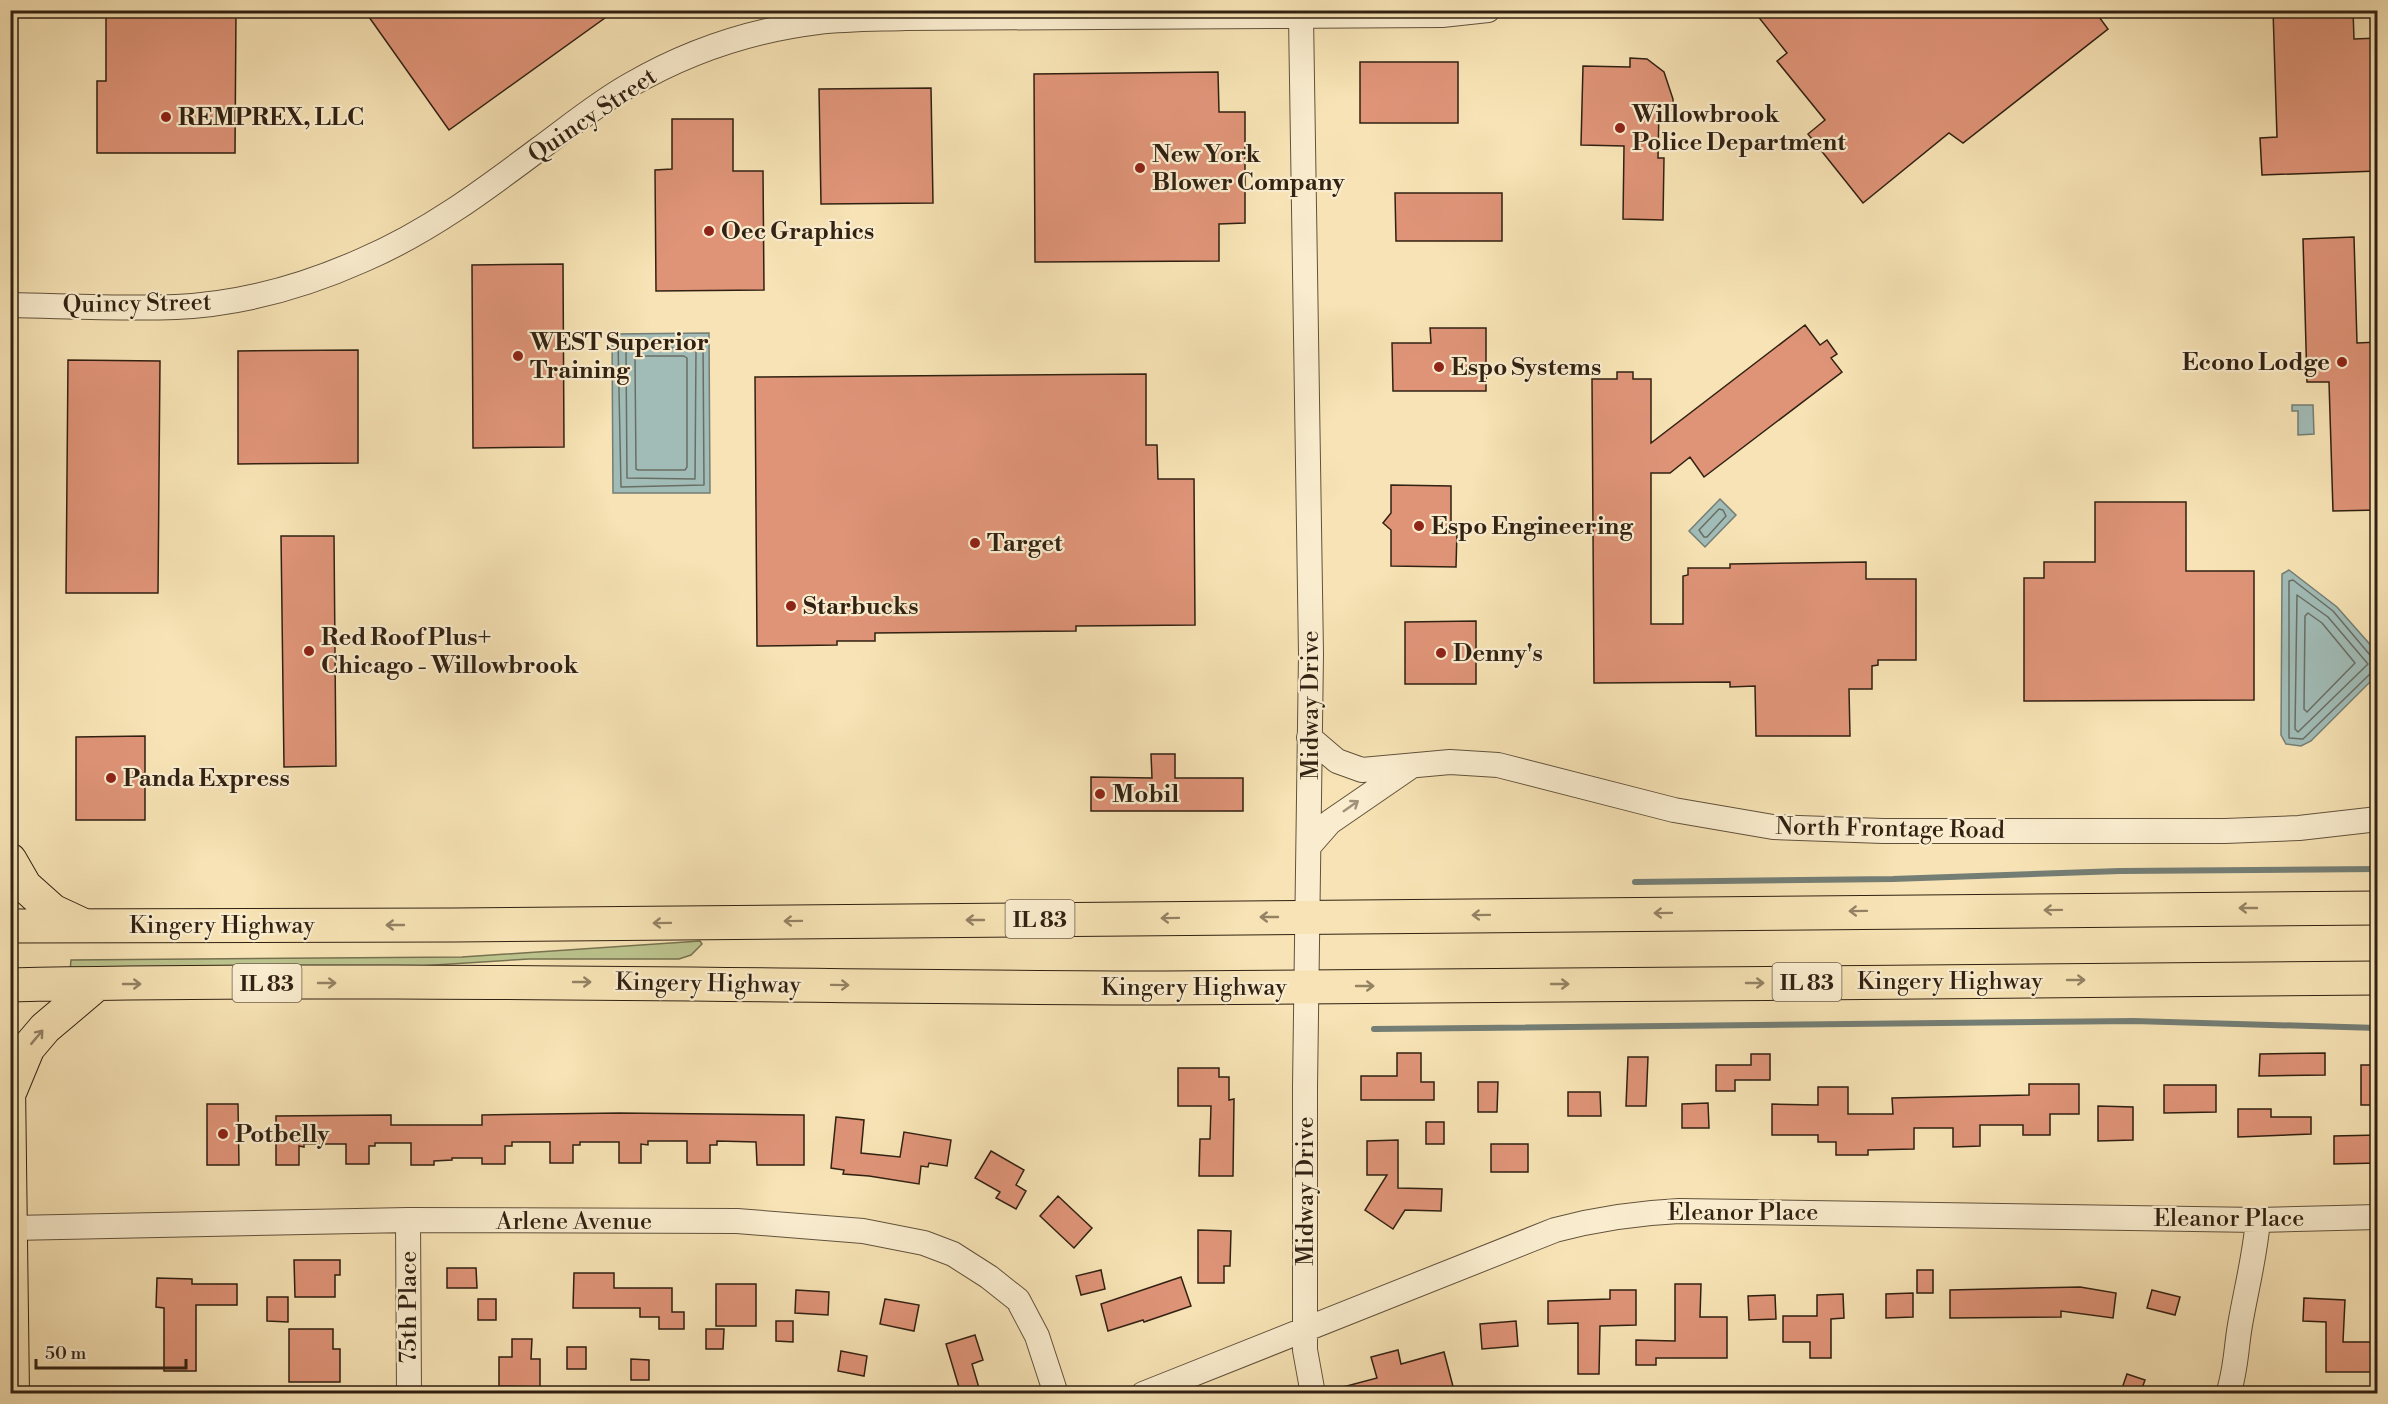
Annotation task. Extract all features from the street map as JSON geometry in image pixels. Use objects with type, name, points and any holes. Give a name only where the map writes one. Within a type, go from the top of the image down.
[{"type":"highway","points":[[10,860],[24,886],[54,911],[84,925]]},
{"type":"highway","points":[[2307,908],[2378,898]]},
{"type":"highway","name":"Kingery Highway","points":[[10,926],[454,925],[2378,908]]},
{"type":"highway","points":[[2308,978],[2378,987]]},
{"type":"highway","name":"Kingery Highway","points":[[10,985],[536,981],[1026,987],[2378,978]]},
{"type":"highway","points":[[11,1089],[28,1048],[50,1024],[97,984]]},
{"type":"main road","points":[[10,1084],[14,1394]]},
{"type":"street","name":"Quincy Street","points":[[10,305],[176,307],[244,298],[302,283],[362,261],[420,232],[484,190],[629,85],[711,47],[763,32],[816,22],[905,14],[1301,16],[1442,15],[1488,10]]},
{"type":"street","name":"Midway Drive","points":[[1301,16],[1311,654],[1305,1350],[1313,1394]]},
{"type":"street","name":"North Frontage Road","points":[[1309,737],[1337,761],[1362,770],[1450,762],[1498,765],[1674,810],[1773,827],[1883,831],[2225,831],[2300,828],[2378,819]]},
{"type":"street","points":[[1309,846],[1330,822],[1410,767]]},
{"type":"street","name":"Eleanor Place","points":[[1143,1394],[1555,1230],[1593,1220],[1638,1213],[1679,1210],[2258,1220],[2378,1217]]},
{"type":"street","name":"Arlene Avenue","points":[[12,1228],[408,1220],[737,1221],[863,1231],[924,1244],[953,1254],[989,1277],[1018,1300],[1037,1336],[1056,1394]]},
{"type":"street","name":"75th Place","points":[[408,1220],[409,1394]]},
{"type":"street","points":[[2228,1394],[2256,1248],[2258,1220]]},
{"type":"green space","points":[[700,941],[702,944],[691,955],[679,959],[529,959],[419,966],[70,971],[71,960],[462,957]]},
{"type":"water","points":[[709,333],[710,493],[613,493],[612,334]]},
{"type":"water","points":[[2292,405],[2313,405],[2314,434],[2298,435],[2298,411],[2292,411]]},
{"type":"water","points":[[1720,499],[1736,515],[1705,547],[1689,531]]},
{"type":"water","points":[[2289,570],[2337,607],[2374,649],[2377,658],[2376,676],[2311,741],[2301,746],[2286,744],[2281,735],[2282,574]]},
{"type":"building","name":"REMPREX, LLC","points":[[106,10],[236,10],[235,153],[97,153],[97,81],[106,81]]},
{"type":"building","points":[[364,10],[616,10],[449,130]]},
{"type":"building","points":[[1753,10],[2094,10],[2108,29],[1963,143],[1949,133],[1863,203],[1808,134],[1825,120],[1777,61],[1787,53]]},
{"type":"building","points":[[2273,10],[2353,10],[2354,39],[2378,38],[2378,171],[2262,175],[2260,138],[2277,137]]},
{"type":"building","name":"Willowbrook Police Department","points":[[1630,58],[1647,59],[1664,72],[1673,99],[1673,110],[1659,110],[1658,158],[1664,158],[1663,220],[1623,219],[1624,146],[1581,145],[1583,66],[1630,67]]},
{"type":"building","points":[[1360,62],[1458,62],[1458,123],[1360,123]]},
{"type":"building","name":"New York Blower Company","points":[[1218,72],[1219,112],[1245,112],[1245,223],[1219,224],[1219,261],[1035,262],[1034,74]]},
{"type":"building","points":[[931,88],[933,203],[821,204],[819,89]]},
{"type":"building","name":"Oec Graphics","points":[[672,119],[733,119],[733,171],[763,171],[764,290],[656,291],[655,170],[672,169]]},
{"type":"building","points":[[1395,193],[1502,193],[1502,241],[1396,241]]},
{"type":"building","name":"Econo Lodge","points":[[2354,237],[2357,343],[2378,342],[2378,510],[2333,511],[2329,382],[2307,382],[2303,239]]},
{"type":"building","name":"WEST Superior Training","points":[[563,264],[564,447],[473,448],[472,265]]},
{"type":"building","points":[[1805,325],[1820,345],[1827,340],[1837,354],[1831,358],[1842,372],[1704,477],[1690,457],[1670,473],[1651,473],[1651,624],[1683,624],[1683,576],[1688,575],[1688,568],[1730,568],[1730,564],[1866,562],[1866,579],[1916,579],[1916,660],[1878,660],[1878,665],[1872,666],[1872,689],[1849,689],[1850,736],[1756,736],[1755,686],[1730,687],[1730,682],[1594,683],[1592,379],[1617,379],[1617,372],[1633,372],[1633,379],[1651,379],[1651,443]]},
{"type":"building","name":"Espo Systems","points":[[1430,328],[1486,328],[1486,391],[1393,391],[1392,343],[1431,343]]},
{"type":"building","points":[[358,350],[358,463],[238,464],[238,351]]},
{"type":"building","points":[[68,360],[160,361],[158,593],[66,593]]},
{"type":"building","name":"Target","points":[[1146,374],[1146,445],[1157,445],[1158,479],[1194,479],[1195,625],[1076,626],[1076,631],[875,633],[875,641],[837,641],[837,645],[757,646],[755,377]]},
{"type":"building","name":"Espo Engineering","points":[[1391,485],[1451,486],[1451,531],[1457,531],[1456,567],[1391,566],[1391,530],[1383,523],[1391,513]]},
{"type":"building","points":[[2095,502],[2186,502],[2186,571],[2254,571],[2254,700],[2024,701],[2024,578],[2044,578],[2044,562],[2095,562]]},
{"type":"building","name":"Red Roof Plus+ Chicago - Willowbrook","points":[[281,536],[334,536],[336,766],[284,767]]},
{"type":"building","name":"Denny's","points":[[1476,621],[1476,684],[1405,684],[1405,622]]},
{"type":"building","name":"Panda Express","points":[[145,736],[145,820],[76,820],[76,737]]},
{"type":"building","name":"Mobil","points":[[1151,754],[1175,754],[1175,778],[1243,778],[1243,811],[1091,811],[1091,777],[1152,778]]},
{"type":"building","points":[[1397,1053],[1421,1053],[1421,1082],[1434,1082],[1434,1100],[1361,1100],[1361,1076],[1397,1076]]},
{"type":"building","points":[[2325,1053],[2325,1075],[2259,1076],[2260,1054]]},
{"type":"building","points":[[1751,1054],[1770,1054],[1770,1080],[1735,1080],[1735,1091],[1716,1091],[1716,1065],[1751,1065]]},
{"type":"building","points":[[1628,1057],[1648,1057],[1646,1106],[1626,1106]]},
{"type":"building","points":[[2361,1065],[2378,1065],[2378,1105],[2361,1105]]},
{"type":"building","points":[[1178,1068],[1219,1068],[1219,1077],[1229,1077],[1229,1100],[1234,1099],[1233,1176],[1199,1176],[1200,1139],[1210,1139],[1211,1106],[1178,1106]]},
{"type":"building","points":[[1478,1082],[1498,1082],[1497,1112],[1478,1112]]},
{"type":"building","points":[[2029,1084],[2079,1084],[2079,1114],[2050,1114],[2050,1135],[2023,1135],[2023,1125],[1980,1125],[1980,1146],[1953,1147],[1953,1128],[1914,1128],[1914,1149],[1868,1150],[1868,1155],[1836,1155],[1836,1142],[1818,1142],[1818,1135],[1772,1135],[1772,1104],[1818,1105],[1818,1087],[1848,1087],[1848,1114],[1893,1114],[1892,1098],[2029,1095]]},
{"type":"building","points":[[2164,1085],[2216,1085],[2216,1112],[2164,1113]]},
{"type":"building","points":[[1568,1092],[1600,1092],[1601,1116],[1568,1116]]},
{"type":"building","points":[[1708,1103],[1709,1128],[1682,1128],[1682,1104]]},
{"type":"building","name":"Potbelly","points":[[207,1104],[238,1104],[239,1165],[207,1165]]},
{"type":"building","points":[[2098,1106],[2133,1107],[2133,1140],[2098,1141]]},
{"type":"building","points":[[2238,1109],[2271,1109],[2271,1117],[2311,1117],[2311,1134],[2238,1137]]},
{"type":"building","points":[[619,1113],[804,1115],[804,1165],[757,1165],[756,1142],[717,1141],[717,1145],[710,1145],[710,1163],[687,1163],[687,1141],[648,1141],[648,1145],[641,1144],[641,1163],[619,1163],[619,1142],[580,1142],[580,1145],[573,1145],[573,1163],[550,1163],[550,1142],[512,1142],[512,1146],[505,1146],[505,1164],[482,1164],[482,1158],[452,1158],[452,1160],[434,1161],[434,1165],[411,1165],[411,1143],[375,1143],[375,1146],[369,1146],[369,1164],[346,1164],[346,1144],[304,1144],[304,1147],[299,1146],[299,1165],[276,1165],[276,1116],[391,1115],[391,1125],[482,1125],[482,1115]]},
{"type":"building","points":[[836,1117],[864,1120],[861,1153],[900,1157],[904,1132],[951,1140],[947,1166],[929,1163],[928,1167],[921,1166],[919,1184],[843,1174],[844,1170],[831,1168]]},
{"type":"building","points":[[1426,1122],[1444,1122],[1444,1144],[1426,1144]]},
{"type":"building","points":[[2378,1135],[2378,1163],[2334,1164],[2334,1136]]},
{"type":"building","points":[[1398,1140],[1398,1188],[1442,1189],[1441,1211],[1405,1210],[1393,1229],[1365,1210],[1387,1175],[1367,1175],[1367,1141]]},
{"type":"building","points":[[1491,1144],[1528,1144],[1528,1172],[1491,1172]]},
{"type":"building","points":[[991,1151],[1024,1170],[1016,1185],[1026,1191],[1016,1209],[996,1198],[1000,1192],[975,1178]]},
{"type":"building","points":[[1058,1196],[1092,1228],[1074,1248],[1040,1216]]},
{"type":"building","points":[[1198,1230],[1231,1231],[1230,1266],[1224,1266],[1224,1283],[1198,1283]]},
{"type":"building","points":[[294,1260],[340,1260],[340,1275],[335,1275],[335,1297],[295,1297]]},
{"type":"building","points":[[447,1268],[476,1268],[477,1288],[447,1288]]},
{"type":"building","points":[[1101,1270],[1105,1289],[1081,1295],[1076,1276]]},
{"type":"building","points":[[1917,1270],[1933,1270],[1933,1293],[1917,1293]]},
{"type":"building","points":[[574,1273],[614,1273],[614,1288],[672,1288],[672,1312],[684,1312],[684,1329],[659,1329],[659,1317],[640,1317],[640,1308],[573,1308]]},
{"type":"building","points":[[1181,1277],[1191,1306],[1108,1331],[1101,1304]]},
{"type":"building","points":[[157,1278],[192,1279],[192,1284],[237,1284],[237,1305],[196,1305],[196,1371],[164,1371],[164,1308],[156,1307]]},
{"type":"building","points":[[716,1284],[756,1284],[756,1326],[716,1326]]},
{"type":"building","points":[[1675,1284],[1701,1284],[1700,1317],[1727,1317],[1727,1358],[1656,1358],[1656,1365],[1636,1365],[1636,1340],[1675,1341]]},
{"type":"building","points":[[2080,1287],[2116,1293],[2113,1318],[2061,1311],[2061,1317],[1950,1318],[1950,1290]]},
{"type":"building","points":[[796,1290],[829,1292],[828,1315],[795,1313]]},
{"type":"building","points":[[1610,1290],[1636,1290],[1636,1325],[1600,1326],[1599,1374],[1578,1374],[1578,1323],[1548,1324],[1548,1301],[1610,1299]]},
{"type":"building","points":[[2152,1290],[2180,1297],[2175,1315],[2147,1308]]},
{"type":"building","points":[[1913,1293],[1913,1317],[1886,1318],[1886,1294]]},
{"type":"building","points":[[1843,1294],[1844,1318],[1831,1319],[1831,1358],[1810,1358],[1810,1342],[1783,1342],[1783,1316],[1817,1316],[1817,1295]]},
{"type":"building","points":[[1775,1295],[1776,1319],[1749,1320],[1748,1296]]},
{"type":"building","points":[[267,1297],[288,1297],[288,1322],[267,1321]]},
{"type":"building","points":[[2304,1298],[2345,1300],[2343,1342],[2378,1342],[2378,1372],[2326,1372],[2326,1322],[2303,1321]]},
{"type":"building","points":[[478,1299],[496,1299],[496,1320],[478,1320]]},
{"type":"building","points":[[885,1299],[919,1305],[914,1331],[880,1324]]},
{"type":"building","points":[[776,1321],[793,1321],[793,1342],[776,1341]]},
{"type":"building","points":[[1516,1321],[1518,1346],[1482,1349],[1480,1324]]},
{"type":"building","points":[[289,1329],[333,1329],[333,1349],[340,1349],[340,1382],[289,1382]]},
{"type":"building","points":[[706,1329],[724,1329],[723,1349],[706,1349]]},
{"type":"building","points":[[975,1335],[983,1360],[972,1364],[979,1388],[961,1394],[946,1344]]},
{"type":"building","points":[[512,1339],[532,1339],[531,1359],[540,1359],[540,1387],[499,1386],[499,1357],[512,1357]]},
{"type":"building","points":[[567,1347],[586,1347],[586,1369],[567,1369]]},
{"type":"building","points":[[1398,1350],[1401,1364],[1444,1352],[1455,1394],[1340,1394],[1339,1388],[1377,1378],[1371,1357]]},
{"type":"building","points":[[841,1351],[867,1356],[864,1376],[838,1371]]},
{"type":"building","points":[[631,1359],[649,1360],[649,1380],[631,1380]]},
{"type":"building","points":[[2127,1374],[2145,1380],[2140,1394],[2120,1394]]},
{"type":"waterway","points":[[1635,882],[1893,879],[2120,871],[2378,869]]},
{"type":"waterway","points":[[1374,1029],[2134,1021],[2378,1028]]},
{"type":"place","name":"REMPREX, LLC","points":[[166,117]]},
{"type":"place","name":"Willowbrook Police Department","points":[[1620,128]]},
{"type":"place","name":"New York Blower Company","points":[[1140,168]]},
{"type":"place","name":"Oec Graphics","points":[[709,231]]},
{"type":"place","name":"WEST Superior Training","points":[[518,356]]},
{"type":"place","name":"Econo Lodge","points":[[2342,362]]},
{"type":"place","name":"Espo Systems","points":[[1439,367]]},
{"type":"place","name":"Espo Engineering","points":[[1419,526]]},
{"type":"place","name":"Target","points":[[975,543]]},
{"type":"place","name":"Starbucks","points":[[791,606]]},
{"type":"place","name":"Red Roof Plus+ Chicago - Willowbrook","points":[[309,651]]},
{"type":"place","name":"Denny's","points":[[1441,653]]},
{"type":"place","name":"Panda Express","points":[[111,778]]},
{"type":"place","name":"Mobil","points":[[1100,794]]},
{"type":"place","name":"Potbelly","points":[[223,1134]]}]
